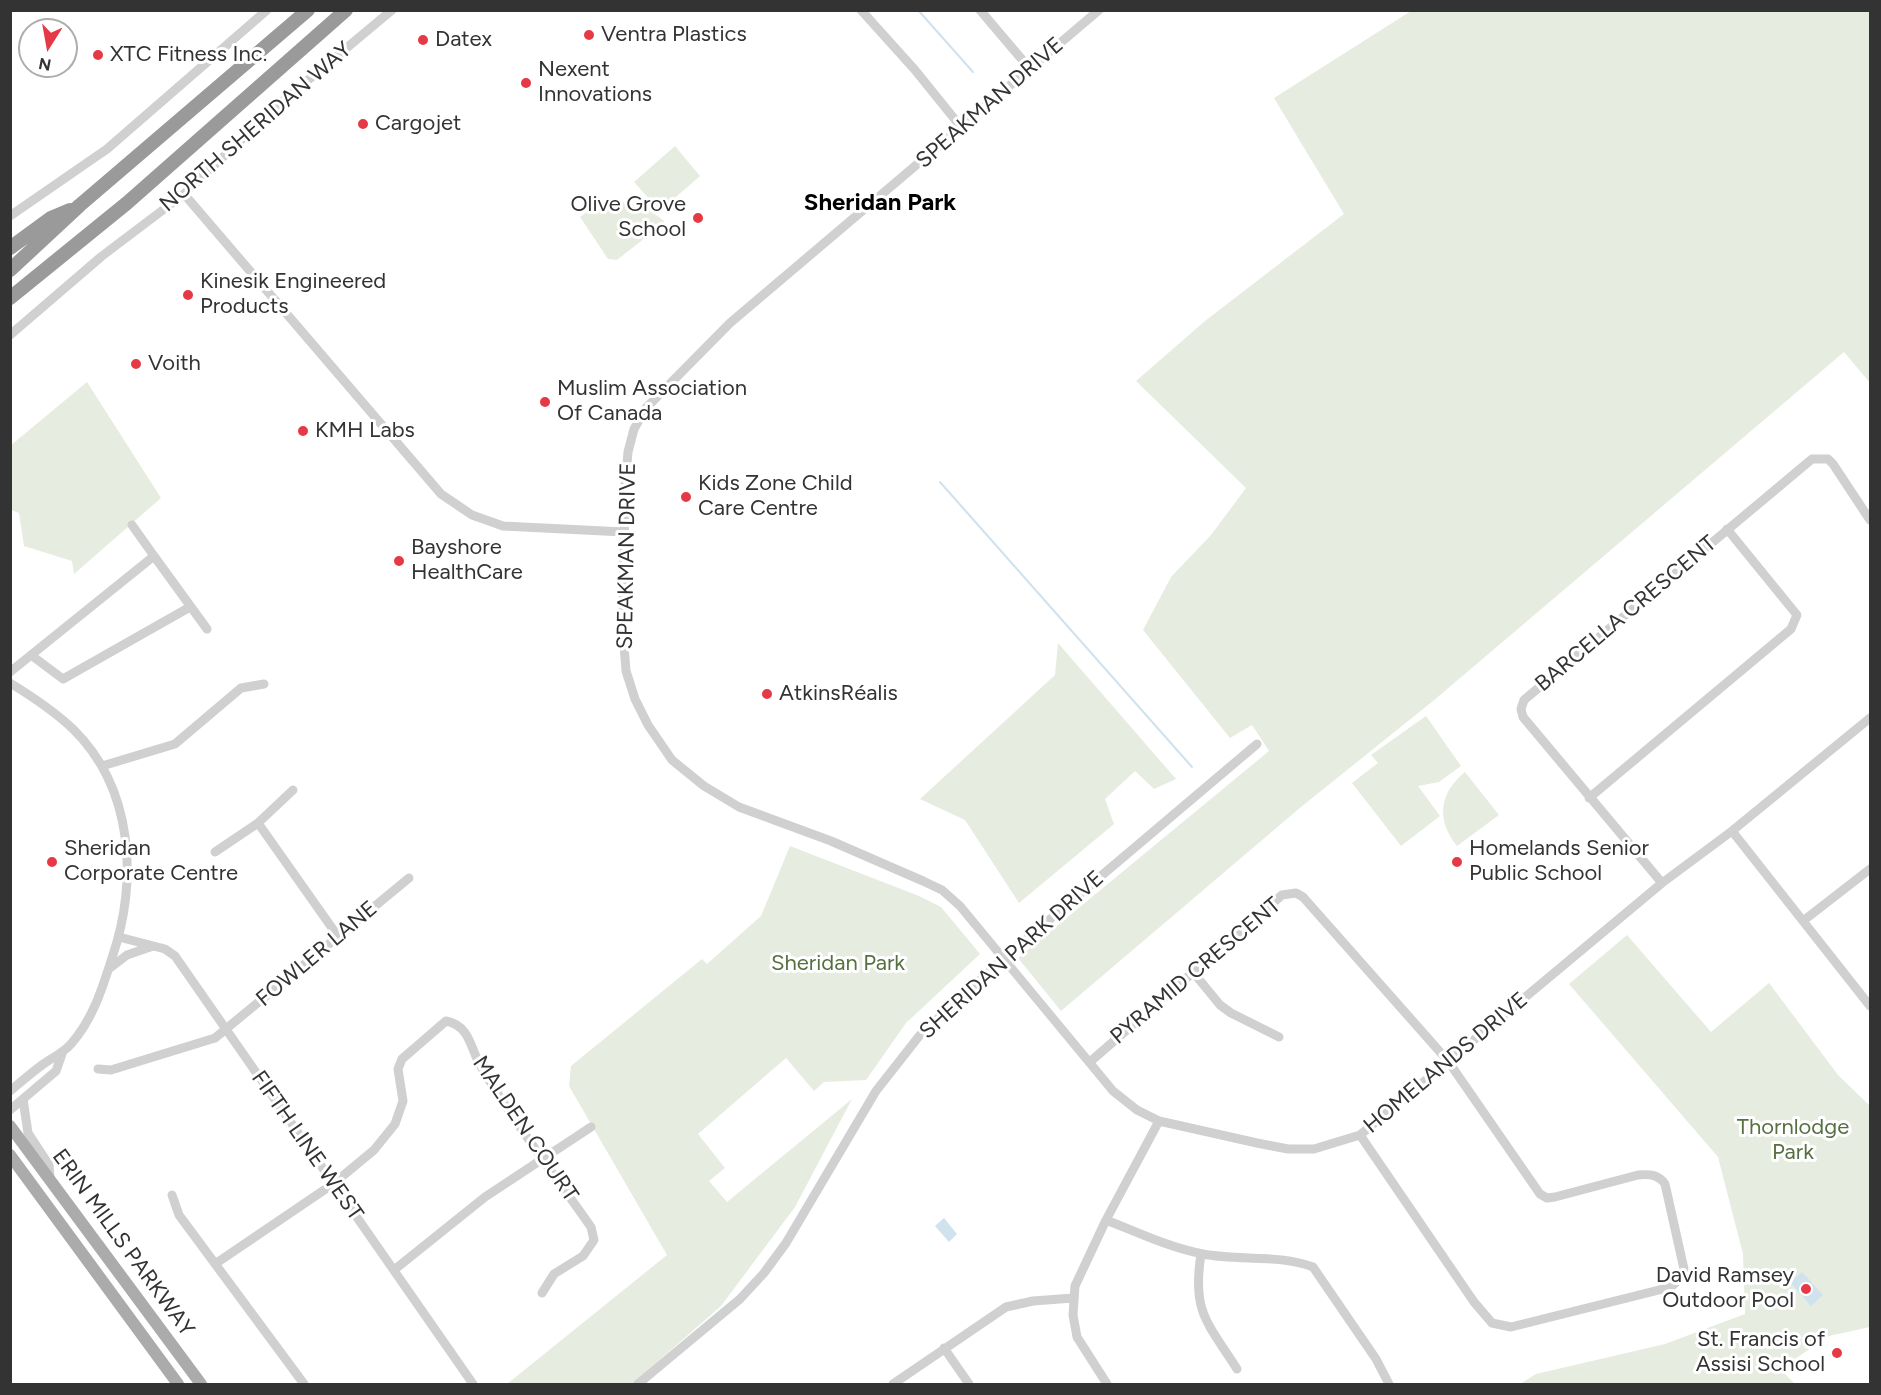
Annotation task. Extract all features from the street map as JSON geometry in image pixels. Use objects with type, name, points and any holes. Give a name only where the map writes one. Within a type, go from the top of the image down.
[{"type":"highway","points":[[10,270],[80,205],[309,10]]},
{"type":"highway","points":[[10,298],[127,203],[346,10]]},
{"type":"highway","points":[[10,248],[51,218],[80,205]]},
{"type":"highway","points":[[10,307],[63,254]]},
{"type":"main road","name":"ERIN MILLS PARKWAY","points":[[10,1126],[50,1177],[201,1384]]},
{"type":"main road","name":"ERIN MILLS PARKWAY","points":[[10,1155],[178,1384]]},
{"type":"street","points":[[10,216],[106,149],[267,10]]},
{"type":"street","name":"NORTH SHERIDAN WAY","points":[[10,335],[102,256],[184,194],[277,106],[392,10]]},
{"type":"street","points":[[861,10],[962,127]]},
{"type":"street","points":[[980,10],[1030,69]]},
{"type":"street","name":"SPEAKMAN DRIVE","points":[[1003,959],[960,906],[942,890],[831,841],[739,807],[704,786],[672,760],[648,726],[635,699],[626,671],[623,644],[624,532],[628,452],[634,429],[646,408],[730,323],[1099,10]]},
{"type":"street","points":[[184,194],[433,487],[446,498],[472,515],[503,526],[624,532]]},
{"type":"street","name":"BARCELLA CRESCENT","points":[[1662,883],[1523,717],[1521,709],[1524,700],[1812,459],[1828,459],[1869,514]]},
{"type":"street","points":[[132,525],[207,629]]},
{"type":"street","points":[[1589,798],[1791,629],[1796,621],[1797,615],[1727,529]]},
{"type":"street","points":[[10,672],[154,556]]},
{"type":"street","points":[[31,655],[63,678],[190,607]]},
{"type":"street","points":[[10,683],[46,706],[72,729],[102,766],[119,807],[126,840],[127,890],[119,937],[101,996],[86,1024],[62,1054],[56,1071],[10,1110]]},
{"type":"street","points":[[102,766],[157,752],[175,744],[241,688],[264,684]]},
{"type":"street","name":"HOMELANDS DRIVE","points":[[1003,959],[1091,1061],[1113,1091],[1137,1110],[1159,1121],[1288,1149],[1314,1149],[1360,1135],[1662,883],[1732,831],[1870,718]]},
{"type":"street","name":"SHERIDAN PARK DRIVE","points":[[638,1384],[733,1305],[764,1272],[786,1243],[876,1091],[920,1035],[1003,959],[1257,744]]},
{"type":"street","points":[[215,852],[258,823],[293,790]]},
{"type":"street","points":[[258,823],[337,935]]},
{"type":"street","points":[[1732,831],[1870,1006]]},
{"type":"street","points":[[1803,921],[1870,869]]},
{"type":"street","name":"FOWLER LANE","points":[[98,1069],[111,1070],[215,1038],[337,935],[409,878]]},
{"type":"street","name":"PYRAMID CRESCENT","points":[[1091,1061],[1282,895],[1296,893],[1303,897],[1448,1061]]},
{"type":"street","name":"FIFTH LINE WEST","points":[[119,937],[155,946],[175,956],[473,1384]]},
{"type":"street","points":[[109,969],[139,948],[155,946]]},
{"type":"street","points":[[1193,972],[1220,1005],[1279,1037]]},
{"type":"street","name":"MALDEN COURT","points":[[333,1184],[387,1137],[395,1124],[403,1101],[398,1069],[402,1059],[446,1021],[457,1023],[464,1029],[481,1067],[591,1227],[594,1240],[583,1256],[554,1274],[542,1293]]},
{"type":"street","points":[[10,1090],[44,1063],[62,1054]]},
{"type":"street","points":[[1360,1135],[1474,1302],[1492,1323],[1511,1327],[1671,1287],[1678,1282],[1684,1269],[1665,1185],[1661,1179],[1650,1174],[1638,1175],[1547,1198],[1540,1194],[1448,1061]]},
{"type":"street","points":[[23,1099],[28,1133],[49,1165],[50,1177]]},
{"type":"street","points":[[1107,1384],[1077,1337],[1073,1298],[1081,1269],[1159,1121]]},
{"type":"street","points":[[394,1270],[485,1197],[591,1127]]},
{"type":"street","points":[[215,1264],[333,1184]]},
{"type":"street","points":[[172,1195],[179,1215],[304,1384]]},
{"type":"street","points":[[1106,1220],[1201,1254],[1291,1262],[1313,1268],[1376,1359],[1389,1384]]},
{"type":"street","points":[[1201,1254],[1197,1279],[1201,1312],[1237,1369]]},
{"type":"street","points":[[892,1384],[1006,1307],[1033,1300],[1073,1298]]},
{"type":"street","points":[[944,1348],[969,1384]]},
{"type":"green space","points":[[1411,11],[1870,11],[1870,383],[1844,352],[1433,701],[1301,807],[1061,1011],[1018,958],[1269,751],[1252,725],[1230,738],[1143,630],[1171,577],[1211,535],[1246,488],[1136,381],[1205,321],[1344,214],[1274,98]]},
{"type":"green space","points":[[675,146],[700,176],[660,211],[634,182]]},
{"type":"green space","points":[[613,201],[641,207],[665,222],[617,260],[608,259],[580,217],[594,207]]},
{"type":"green space","points":[[87,382],[161,498],[74,574],[72,561],[24,546],[19,513],[11,510],[10,446]]},
{"type":"green space","points":[[1058,643],[1176,779],[1154,789],[1135,771],[1105,799],[1114,824],[1019,903],[965,820],[920,799],[1055,675]]},
{"type":"green space","points":[[1426,716],[1461,766],[1439,782],[1418,786],[1440,816],[1401,846],[1352,783],[1378,763],[1371,755]]},
{"type":"green space","points":[[1465,772],[1499,815],[1457,846],[1446,826],[1443,807],[1450,789]]},
{"type":"green space","points":[[790,846],[919,896],[941,907],[980,954],[906,1023],[866,1080],[824,1082],[814,1091],[786,1058],[698,1134],[725,1168],[709,1181],[727,1202],[852,1099],[795,1207],[721,1306],[632,1384],[507,1384],[667,1255],[569,1086],[571,1066],[702,959],[707,964],[761,916]]},
{"type":"green space","name":"Thornlodge Park","points":[[1627,935],[1711,1032],[1769,983],[1838,1075],[1870,1106],[1870,1327],[1829,1336],[1780,1369],[1795,1384],[1520,1384],[1536,1374],[1665,1344],[1745,1314],[1743,1254],[1718,1157],[1569,984]]},
{"type":"water","points":[[944,1218],[957,1234],[949,1242],[935,1226]]},
{"type":"water","name":"David Ramsey Outdoor Pool","points":[[1802,1272],[1823,1295],[1811,1306],[1790,1282]]},
{"type":"waterway","points":[[918,10],[973,72]]},
{"type":"waterway","points":[[940,482],[1192,767]]},
{"type":"place","name":"Ventra Plastics","points":[[589,35]]},
{"type":"place","name":"Datex","points":[[423,40]]},
{"type":"place","name":"XTC Fitness Inc.","points":[[98,55]]},
{"type":"place","name":"Nexent Innovations","points":[[526,83]]},
{"type":"place","name":"Cargojet","points":[[363,124]]},
{"type":"place","name":"Olive Grove School","points":[[698,218]]},
{"type":"place","name":"Kinesik Engineered Products","points":[[188,295]]},
{"type":"place","name":"Voith","points":[[136,364]]},
{"type":"place","name":"Muslim Association Of Canada","points":[[545,402]]},
{"type":"place","name":"KMH Labs","points":[[303,431]]},
{"type":"place","name":"Kids Zone Child Care Centre","points":[[686,497]]},
{"type":"place","name":"Bayshore HealthCare","points":[[399,561]]},
{"type":"place","name":"AtkinsRéalis","points":[[767,694]]},
{"type":"place","name":"Sheridan Corporate Centre","points":[[52,862]]},
{"type":"place","name":"Homelands Senior Public School","points":[[1457,862]]},
{"type":"place","name":"David Ramsey Outdoor Pool","points":[[1806,1289]]},
{"type":"place","name":"St. Francis of Assisi School","points":[[1837,1353]]},
{"type":"district","name":"Sheridan Park","points":[[880,203]]}]
